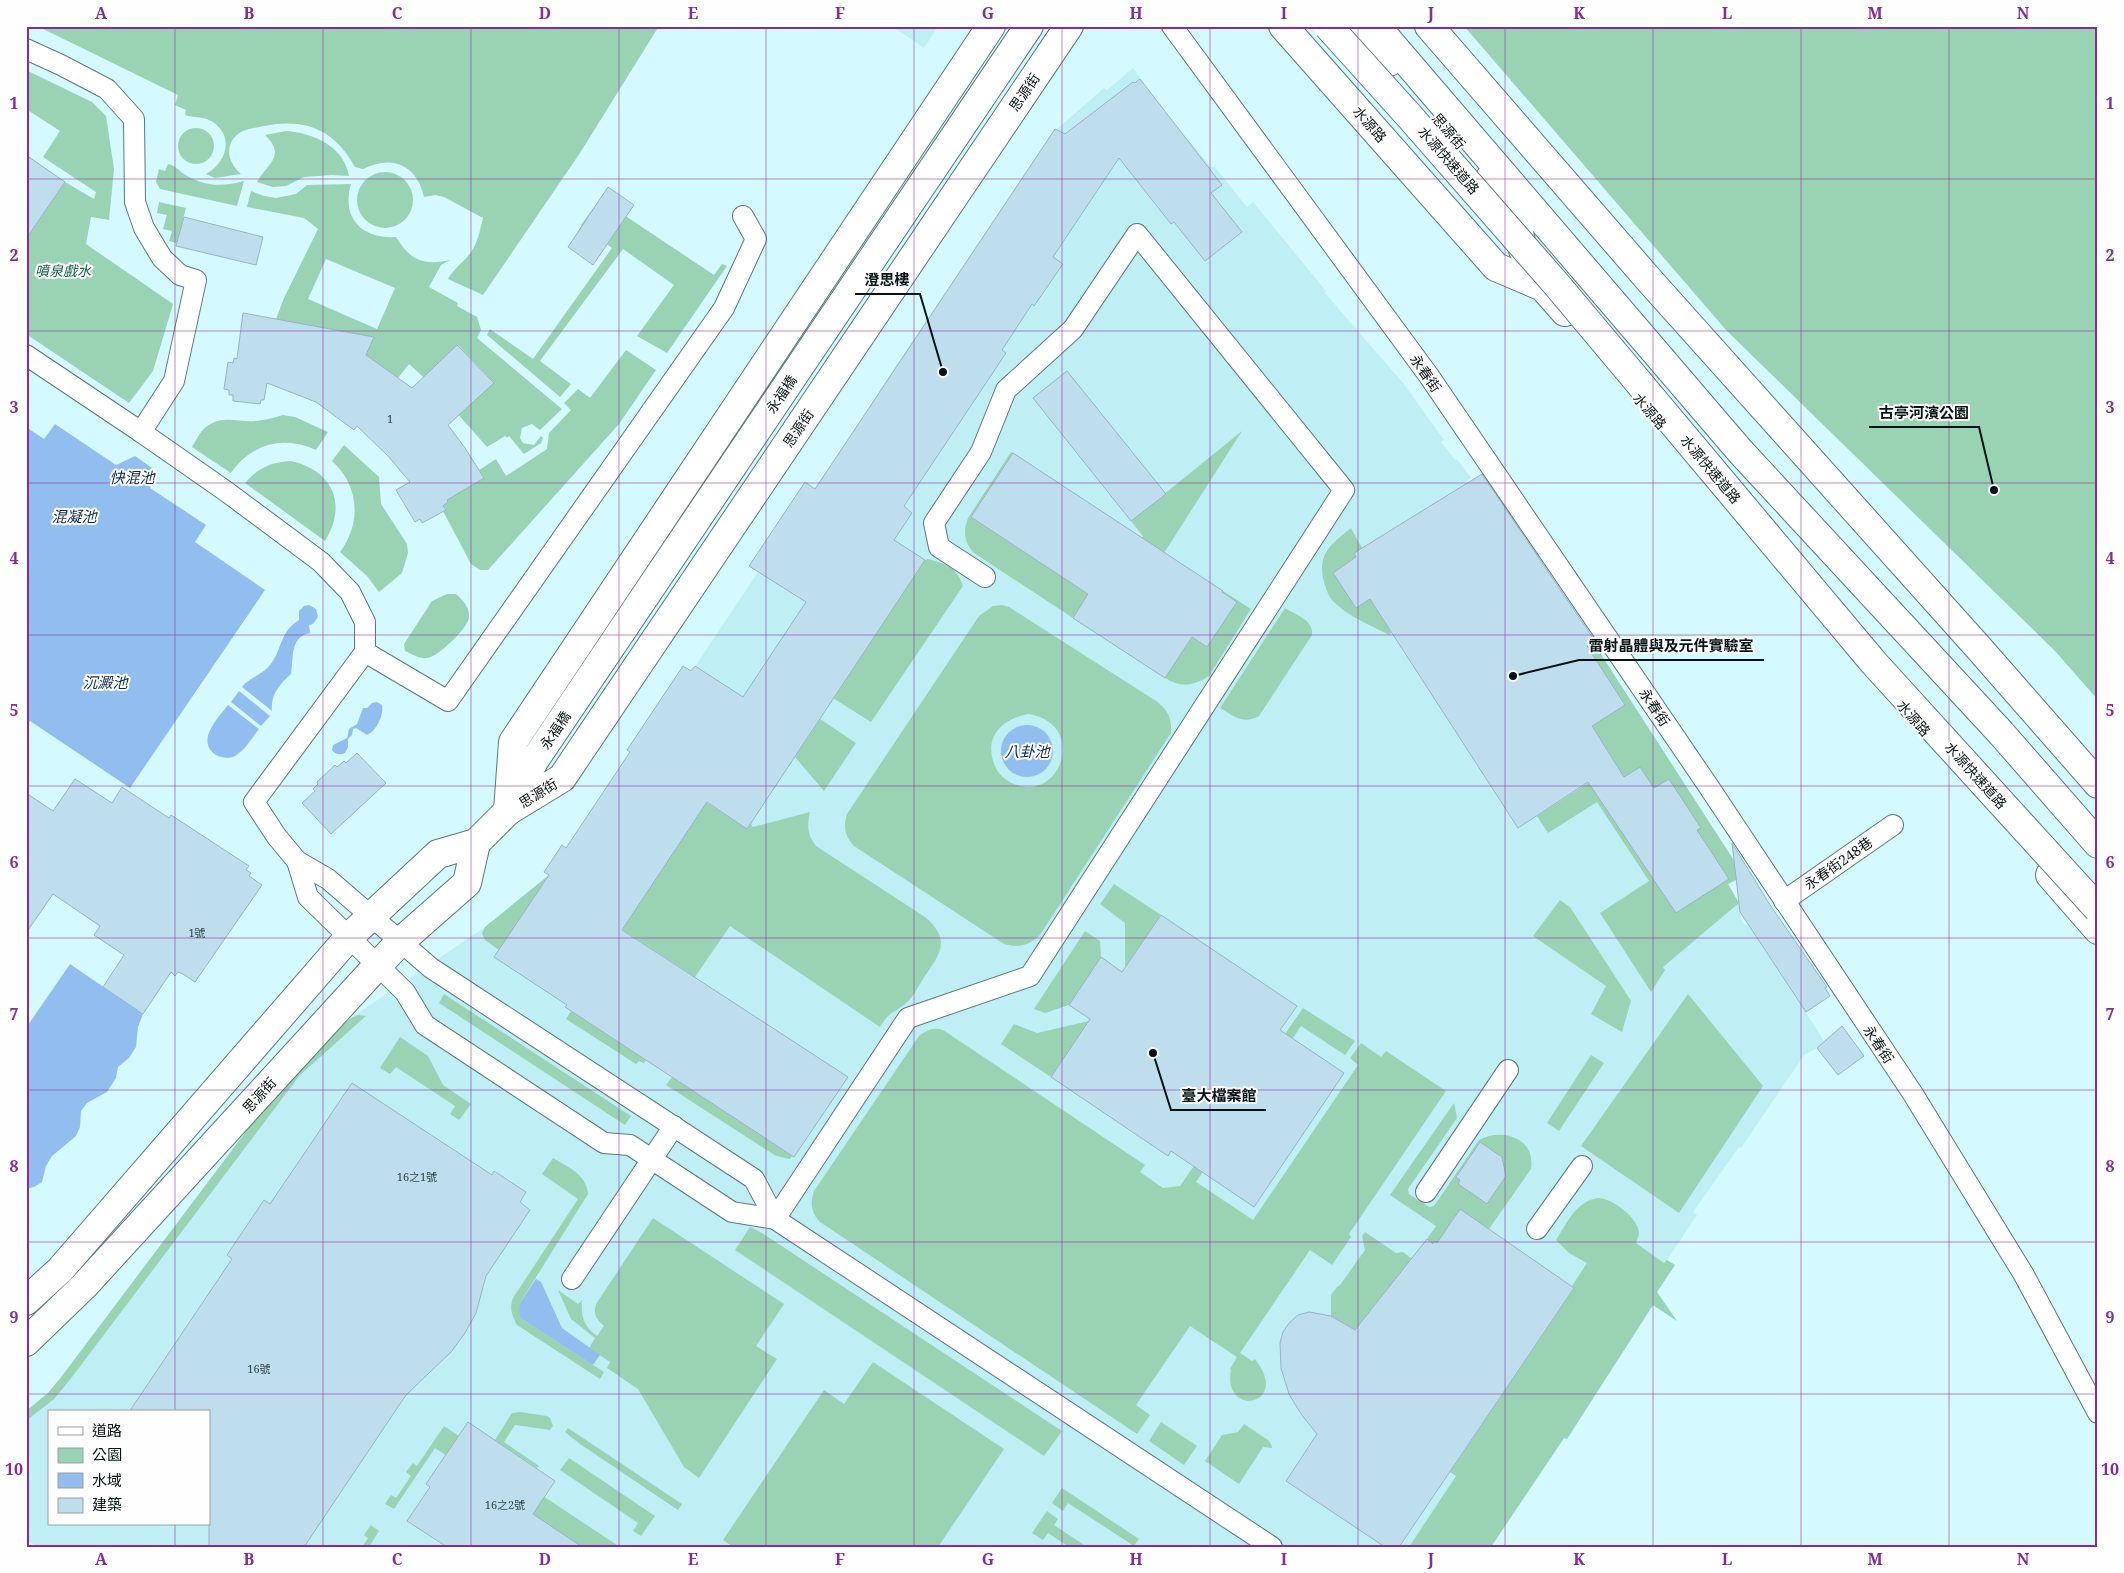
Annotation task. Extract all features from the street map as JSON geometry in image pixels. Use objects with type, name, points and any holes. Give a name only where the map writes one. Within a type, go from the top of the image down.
[{"type":"main road","name":"思源街","points":[[508,811],[513,742],[991,26]]},
{"type":"main road","name":"永福橋","points":[[534,761],[1029,26]]},
{"type":"main road","name":"思源街","points":[[26,1301],[60,1270],[349,937],[438,854],[476,843],[508,811],[562,778],[1069,26]]},
{"type":"main road","name":"水源路","points":[[1284,26],[1496,267],[1543,287],[2098,930]]},
{"type":"main road","points":[[1316,26],[1488,222],[1521,246],[1543,287]]},
{"type":"main road","name":"水源快速道路","points":[[1328,26],[1412,118],[1558,285],[1874,663],[2098,909]]},
{"type":"main road","name":"思源街","points":[[1358,26],[1512,203],[1521,246]]},
{"type":"main road","points":[[1376,26],[1740,451],[2001,733],[2098,844]]},
{"type":"main road","points":[[1429,26],[1650,282],[1977,646],[2098,784]]},
{"type":"main road","name":"思源街","points":[[508,811],[534,761]]},
{"type":"main road","name":"思源街","points":[[26,1342],[84,1286],[400,942],[467,883],[476,843]]},
{"type":"lane","name":"永春街","points":[[1172,26],[1429,376],[1709,787],[1913,1094],[2024,1275],[2098,1413]]},
{"type":"lane","points":[[26,50],[61,65],[106,89],[134,119],[135,202],[144,228],[162,258],[180,274],[196,280],[174,382],[141,432]]},
{"type":"lane","points":[[365,652],[448,701],[724,308],[756,239],[743,216]]},
{"type":"lane","points":[[775,1219],[908,1018],[1030,976],[1344,490],[1137,234],[1073,329],[1006,390],[981,452],[934,523],[939,547],[985,577]]},
{"type":"lane","points":[[26,355],[219,486],[321,562],[350,592],[365,622],[365,652],[254,802],[277,837],[297,861],[328,879],[431,968],[754,1179],[775,1219]]},
{"type":"lane","name":"永春街248巷","points":[[1784,902],[1893,825]]},
{"type":"lane","points":[[297,861],[308,897],[405,992],[425,1025],[604,1143],[630,1144],[732,1212],[775,1219],[1272,1547]]},
{"type":"lane","points":[[1426,1192],[1508,1070]]},
{"type":"lane","points":[[572,1279],[674,1126]]},
{"type":"lane","points":[[1537,1229],[1582,1166]]},
{"type":"shaded area","points":[[892,26],[938,26],[924,48]]},
{"type":"shaded area","points":[[1133,68],[1163,110],[1212,168],[1214,166],[1247,207],[1253,202],[1326,291],[1325,293],[1403,383],[1444,440],[1441,442],[1471,478],[1466,481],[1508,546],[1586,646],[1744,876],[1728,884],[1739,903],[1741,919],[1745,925],[1764,916],[1767,952],[1824,1041],[1817,1048],[1804,1055],[1741,1148],[1739,1147],[1693,1212],[1697,1215],[1667,1260],[1675,1265],[1657,1292],[1677,1321],[1653,1305],[1567,1439],[1564,1438],[1491,1547],[37,1547],[26,1539],[26,1411],[48,1393],[62,1376],[293,1069],[351,1018],[485,927],[549,875],[544,872],[562,845],[566,848],[624,764],[631,753],[627,750],[683,666],[692,671],[758,572],[750,565],[805,482],[815,489],[876,398],[878,398],[881,392],[879,391],[1055,129],[1104,88],[1107,90]]},
{"type":"green space","points":[[37,26],[659,26],[580,153],[483,295],[448,279],[473,248],[483,218],[444,197],[435,195],[424,197],[416,177],[402,165],[384,163],[363,169],[355,167],[338,143],[328,135],[305,125],[279,124],[250,129],[238,134],[230,144],[229,155],[233,165],[241,174],[215,178],[206,174],[219,163],[225,149],[226,141],[219,127],[208,119],[185,115],[186,110],[175,105],[178,95]]},
{"type":"green space","points":[[1464,26],[2098,26],[2098,700],[2055,651],[1726,330]]},
{"type":"green space","name":"噴泉戲水","points":[[26,70],[92,102],[106,116],[114,169],[109,220],[91,217],[86,244],[173,304],[153,371],[129,403],[26,334],[26,239],[65,182],[94,199],[96,192],[43,157],[60,131],[26,109]]},
{"type":"green space","points":[[196,128],[203,129],[209,133],[213,139],[213,153],[209,159],[203,163],[196,164],[189,163],[183,159],[179,153],[178,146],[179,139],[183,133],[189,129]]},
{"type":"green space","points":[[286,131],[307,135],[326,143],[341,157],[349,176],[304,177],[286,186],[273,187],[257,182],[270,165],[275,154],[271,142],[265,135]]},
{"type":"green space","points":[[168,164],[206,184],[221,185],[244,181],[237,206],[160,189],[156,182],[159,169],[165,171]]},
{"type":"green space","points":[[385,172],[396,174],[405,180],[411,189],[413,200],[411,211],[405,220],[396,226],[385,228],[374,226],[365,220],[359,211],[357,200],[359,189],[365,180],[374,174]]},
{"type":"green space","points":[[351,184],[349,207],[357,224],[364,230],[384,237],[396,237],[412,256],[418,259],[432,262],[450,260],[441,265],[429,287],[458,303],[457,306],[477,317],[481,330],[477,338],[562,409],[540,430],[532,424],[522,428],[520,438],[523,443],[534,445],[541,436],[543,438],[541,443],[524,454],[509,436],[507,438],[505,436],[487,447],[433,386],[409,364],[398,378],[361,352],[276,319],[284,298],[318,229],[304,218],[247,207],[251,191],[276,198],[296,194],[307,185]],"holes":[[[326,259],[395,288],[377,329],[308,299]],[[458,345],[494,383],[443,359]]]},
{"type":"green space","points":[[600,199],[714,275],[722,264],[727,266],[667,353],[637,336],[674,285],[623,249],[540,361],[571,384],[560,397],[487,335],[490,329],[533,359],[612,248],[581,225]]},
{"type":"green space","points":[[159,202],[186,208],[177,243],[169,241],[172,231],[163,229],[167,215],[157,213]]},
{"type":"green space","points":[[626,350],[656,370],[619,424],[488,570],[480,570],[471,564],[443,511],[446,509],[443,506],[448,502],[447,500],[479,470],[496,459],[506,476],[547,449],[549,433],[571,410],[564,403],[578,389],[590,398]]},
{"type":"green space","points":[[283,415],[295,417],[328,432],[316,450],[292,443],[269,445],[248,455],[231,473],[192,447],[199,434],[215,422],[221,420],[256,421]]},
{"type":"green space","points":[[1242,431],[1164,553],[1142,538],[1143,536],[1131,521]]},
{"type":"green space","points":[[344,445],[379,477],[381,504],[407,544],[408,553],[402,573],[379,592],[367,576],[340,552],[352,529],[354,517],[352,493],[348,481],[332,461]]},
{"type":"green space","points":[[1011,452],[1013,453],[971,517],[1088,594],[1073,618],[974,553],[966,541],[965,528],[968,518]]},
{"type":"green space","points":[[291,461],[317,472],[332,490],[335,514],[332,527],[325,541],[245,483],[255,473],[265,467]]},
{"type":"green space","points":[[1351,528],[1362,548],[1391,633],[1389,635],[1353,617],[1331,599],[1326,588],[1322,572],[1324,557],[1331,545]]},
{"type":"green space","points":[[928,559],[954,570],[958,574],[963,586],[871,722],[833,698],[925,560]]},
{"type":"green space","points":[[1223,591],[1251,609],[1209,676],[1192,684],[1176,683],[1165,678],[1192,637],[1207,647],[1237,602]]},
{"type":"green space","points":[[447,594],[456,594],[467,608],[469,618],[463,629],[445,648],[427,658],[421,658],[405,651],[404,644],[432,601]]},
{"type":"green space","points":[[1002,605],[1009,607],[1156,701],[1164,708],[1168,715],[1171,728],[1171,733],[1040,935],[1031,942],[1019,946],[1004,944],[854,846],[845,828],[847,814],[979,616],[993,606]],"holes":[[[1028,714],[1047,720],[1058,731],[1063,745],[1062,759],[1055,773],[1045,782],[1031,787],[1008,781],[998,772],[992,756],[991,747],[997,731],[1010,720]]]},
{"type":"green space","points":[[1285,608],[1310,625],[1312,635],[1259,716],[1243,720],[1220,708]]},
{"type":"green space","points":[[1593,642],[1744,876],[1728,884],[1739,903],[1663,967],[1665,970],[1651,992],[1600,913],[1649,881],[1597,802],[1548,833],[1537,816],[1616,765],[1592,726],[1625,705],[1587,646]]},
{"type":"green space","points":[[820,719],[856,743],[824,791],[795,757]]},
{"type":"green space","points":[[669,778],[746,828],[750,823],[753,827],[810,812],[809,830],[816,846],[925,917],[938,933],[941,940],[940,947],[934,962],[908,1002],[889,1016],[880,1027],[730,926],[695,977],[623,930],[662,789]]},
{"type":"green space","points":[[549,875],[499,950],[485,940],[482,933],[485,927]]},
{"type":"green space","points":[[1114,884],[1161,915],[1125,968],[1125,923],[1100,904]]},
{"type":"green space","points":[[1560,900],[1570,907],[1631,1001],[1622,1032],[1591,1014],[1606,986],[1533,936]]},
{"type":"green space","points":[[1085,931],[1100,941],[1101,957],[1069,1005],[1045,1013],[1034,1009]]},
{"type":"green space","points":[[444,994],[631,1116],[625,1125],[439,1003]]},
{"type":"green space","points":[[1688,994],[1763,1086],[1679,1213],[1581,1146]]},
{"type":"green space","points":[[1303,1008],[1355,1041],[1345,1055],[1301,1026],[1196,1182],[1253,1220],[1358,1065],[1350,1058],[1361,1043],[1381,1057],[1386,1051],[1446,1091],[1349,1234],[1351,1237],[1332,1265],[1310,1250],[1240,1353],[1252,1361],[1255,1359],[1264,1375],[1266,1387],[1261,1396],[1254,1400],[1244,1400],[1236,1395],[1231,1385],[1230,1369],[1237,1357],[1190,1326],[1136,1405],[1150,1415],[1137,1434],[820,1222],[813,1211],[812,1200],[814,1191],[919,1036],[927,1031],[933,1029],[943,1030],[1145,1165],[1140,1172],[1163,1188],[1180,1186]]},
{"type":"green space","points":[[571,1011],[646,1060],[644,1063],[639,1061],[636,1064],[566,1019]]},
{"type":"green space","points":[[358,1015],[366,1016],[300,1075],[69,1381],[54,1399],[26,1421],[26,1411],[48,1393],[62,1376],[293,1069],[351,1018]]},
{"type":"green space","points":[[1089,1021],[1051,1077],[1001,1044],[1014,1024],[1037,1033]]},
{"type":"green space","points":[[400,1037],[428,1056],[443,1085],[471,1104],[459,1120],[450,1114],[455,1106],[396,1067],[390,1074],[380,1068]]},
{"type":"green space","points":[[1591,1055],[1604,1063],[1559,1131],[1547,1123]]},
{"type":"green space","points":[[672,1077],[792,1156],[790,1159],[776,1156],[666,1085]]},
{"type":"green space","points":[[1454,1103],[1457,1118],[1408,1189],[1409,1194],[1429,1207],[1434,1206],[1479,1140],[1488,1136],[1507,1135],[1523,1143],[1531,1158],[1531,1169],[1489,1229],[1460,1209],[1437,1243],[1434,1241],[1433,1244],[1427,1239],[1436,1226],[1390,1195]]},
{"type":"green space","points":[[553,1158],[576,1172],[587,1187],[588,1194],[520,1303],[522,1319],[604,1372],[600,1379],[517,1325],[512,1312],[513,1298],[578,1199],[542,1174]]},
{"type":"green space","points":[[1598,1198],[1615,1204],[1632,1218],[1639,1230],[1636,1243],[1664,1263],[1667,1260],[1675,1265],[1657,1292],[1677,1321],[1653,1305],[1567,1439],[1564,1438],[1491,1547],[1409,1547],[1456,1476],[1450,1472],[1574,1288],[1572,1286],[1587,1263],[1569,1253],[1556,1240],[1578,1208],[1590,1200]]},
{"type":"green space","points":[[653,1218],[784,1304],[756,1346],[777,1359],[699,1478],[684,1467],[638,1389],[607,1368],[610,1362],[589,1348],[595,1338],[571,1319],[558,1290],[578,1304],[582,1300],[584,1320],[597,1336],[604,1326],[596,1316],[596,1304]]},
{"type":"green space","points":[[750,1227],[762,1233],[1062,1431],[1044,1456],[735,1250]]},
{"type":"green space","points":[[1365,1232],[1396,1253],[1403,1252],[1412,1259],[1357,1327],[1359,1339],[1348,1326],[1331,1316],[1331,1295],[1365,1250],[1362,1236]]},
{"type":"green space","points":[[873,1362],[1004,1449],[938,1547],[733,1547],[723,1540],[824,1390],[844,1404]]},
{"type":"green space","points":[[520,1412],[547,1416],[550,1418],[553,1426],[550,1430],[515,1425],[504,1442],[539,1466],[537,1468],[495,1440],[512,1413]]},
{"type":"green space","points":[[1161,1422],[1197,1446],[1184,1465],[1149,1441]]},
{"type":"green space","points":[[1244,1424],[1268,1440],[1272,1448],[1263,1447],[1239,1484],[1205,1461],[1222,1435],[1238,1432]]},
{"type":"green space","points":[[444,1426],[528,1482],[515,1501],[435,1448],[394,1509],[385,1504],[391,1495],[396,1498],[411,1476],[406,1472],[413,1463],[417,1466]]},
{"type":"green space","points":[[568,1428],[682,1504],[678,1510],[580,1444],[565,1432]]},
{"type":"green space","points":[[569,1458],[655,1516],[641,1536],[633,1531],[638,1523],[560,1470]]},
{"type":"green space","points":[[1062,1488],[1139,1539],[1134,1546],[1068,1503],[1063,1511],[1052,1503]]},
{"type":"green space","points":[[543,1496],[620,1547],[582,1547],[531,1513]]},
{"type":"green space","points":[[1047,1511],[1058,1519],[1054,1525],[1087,1547],[1069,1547],[1048,1533],[1043,1540],[1032,1533]]},
{"type":"green space","points":[[371,1525],[379,1531],[369,1547],[362,1547],[368,1538],[364,1535]]},
{"type":"water","points":[[55,424],[116,465],[135,456],[152,468],[150,488],[206,525],[195,542],[265,590],[130,788],[30,721],[26,725],[26,427],[44,439]]},
{"type":"water","points":[[309,605],[316,609],[318,617],[313,624],[309,625],[310,633],[303,635],[296,644],[291,674],[274,695],[272,711],[242,687],[270,665],[288,630],[299,620],[299,611],[304,606]]},
{"type":"water","points":[[239,691],[270,716],[261,726],[231,702]]},
{"type":"water","points":[[377,702],[382,705],[382,714],[379,723],[373,730],[367,735],[356,728],[353,729],[352,735],[348,739],[348,747],[345,753],[338,754],[334,752],[332,750],[333,745],[347,738],[349,729],[357,724],[363,708],[367,708],[372,703]]},
{"type":"water","points":[[228,705],[259,729],[242,751],[228,758],[216,755],[210,749],[208,736],[214,723]]},
{"type":"water","name":"八卦池","points":[[1027,725],[1037,727],[1045,733],[1051,741],[1053,751],[1051,761],[1045,769],[1037,775],[1027,777],[1017,775],[1009,769],[1003,761],[1001,751],[1003,741],[1009,733],[1017,727]]},
{"type":"water","points":[[70,964],[143,1014],[138,1027],[136,1047],[129,1058],[118,1067],[116,1078],[107,1092],[87,1103],[81,1111],[80,1127],[76,1136],[52,1156],[46,1166],[42,1182],[26,1189],[26,1028]]},
{"type":"water","points":[[536,1279],[541,1282],[562,1328],[600,1355],[593,1365],[522,1319],[519,1314],[520,1303]]},
{"type":"building","points":[[1140,79],[1222,185],[1211,193],[1242,232],[1205,261],[1174,222],[1171,224],[1119,158],[1053,257],[1063,264],[1034,306],[1032,304],[1002,350],[1006,353],[904,506],[912,513],[894,540],[925,560],[747,829],[707,802],[622,930],[848,1077],[794,1157],[565,1007],[567,1005],[494,957],[549,875],[544,872],[562,845],[566,848],[630,752],[627,750],[683,666],[691,671],[695,666],[743,697],[806,602],[749,566],[805,482],[815,489],[1055,129],[1065,134],[1133,82],[1135,83]]},
{"type":"building","points":[[26,155],[65,182],[26,239]]},
{"type":"building","points":[[608,187],[634,205],[593,265],[568,247]]},
{"type":"building","points":[[184,217],[263,237],[256,265],[176,246]]},
{"type":"building","points":[[243,313],[374,337],[366,355],[412,388],[457,345],[494,383],[448,425],[484,478],[447,500],[448,502],[443,506],[446,510],[422,523],[420,519],[415,522],[396,490],[410,482],[388,456],[357,426],[354,430],[316,402],[267,383],[264,400],[261,400],[260,404],[233,401],[233,395],[229,395],[229,390],[224,389],[228,362],[233,363],[234,358],[237,359]]},
{"type":"building","points":[[1067,371],[1166,494],[1131,521],[1033,398]]},
{"type":"building","points":[[1013,453],[1237,602],[1207,647],[1192,637],[1165,678],[1073,618],[1088,594],[971,517]]},
{"type":"building","points":[[1482,474],[1595,641],[1587,646],[1625,705],[1592,726],[1624,777],[1640,767],[1654,788],[1669,779],[1701,828],[1697,830],[1729,879],[1676,913],[1588,782],[1518,828],[1370,599],[1356,608],[1333,573],[1356,557],[1354,553]]},
{"type":"building","points":[[357,753],[386,783],[331,834],[302,803],[315,791],[313,789],[318,784],[317,782],[335,765],[337,767],[344,761],[346,763]]},
{"type":"building","points":[[75,779],[112,803],[122,787],[169,818],[171,815],[249,866],[246,870],[251,873],[249,876],[262,885],[195,982],[183,974],[178,972],[175,976],[171,972],[143,1014],[103,987],[124,955],[94,935],[100,926],[53,894],[26,933],[26,793],[53,811]]},
{"type":"building","points":[[1732,843],[1770,905],[1827,987],[1825,988],[1830,996],[1806,1012],[1740,912]]},
{"type":"building","points":[[1161,915],[1297,1006],[1280,1030],[1344,1073],[1254,1207],[1171,1151],[1168,1156],[1051,1077],[1090,1019],[1069,1005],[1101,957],[1122,972]]},
{"type":"building","points":[[1842,1026],[1864,1056],[1838,1075],[1817,1048]]},
{"type":"building","points":[[352,1083],[492,1175],[494,1171],[526,1192],[520,1202],[530,1210],[486,1276],[476,1313],[465,1333],[451,1352],[406,1395],[304,1547],[209,1547],[210,1410],[130,1410],[232,1259],[227,1255],[264,1200],[270,1204]]},
{"type":"building","points":[[1480,1142],[1502,1157],[1506,1176],[1487,1204],[1458,1184],[1460,1180],[1456,1177]]},
{"type":"building","points":[[1460,1209],[1574,1288],[1399,1547],[1385,1547],[1286,1481],[1317,1434],[1301,1414],[1289,1394],[1281,1368],[1280,1343],[1283,1332],[1289,1323],[1298,1315],[1309,1312],[1331,1316],[1355,1330],[1427,1239],[1433,1244],[1434,1241],[1437,1243]]},
{"type":"building","points":[[468,1422],[555,1481],[533,1514],[582,1547],[447,1547],[407,1521],[430,1487],[426,1484]]},
{"type":"place","name":"澄思樓","points":[[943,372]]},
{"type":"place","name":"古亭河濱公園","points":[[1994,490]]},
{"type":"place","name":"雷射晶體與及元件實驗室","points":[[1513,676]]},
{"type":"place","name":"臺大檔案館","points":[[1153,1053]]},
{"type":"water label","name":"快混池","points":[[132,477]]},
{"type":"water label","name":"混凝池","points":[[74,516]]},
{"type":"water label","name":"沉澱池","points":[[105,682]]}]
